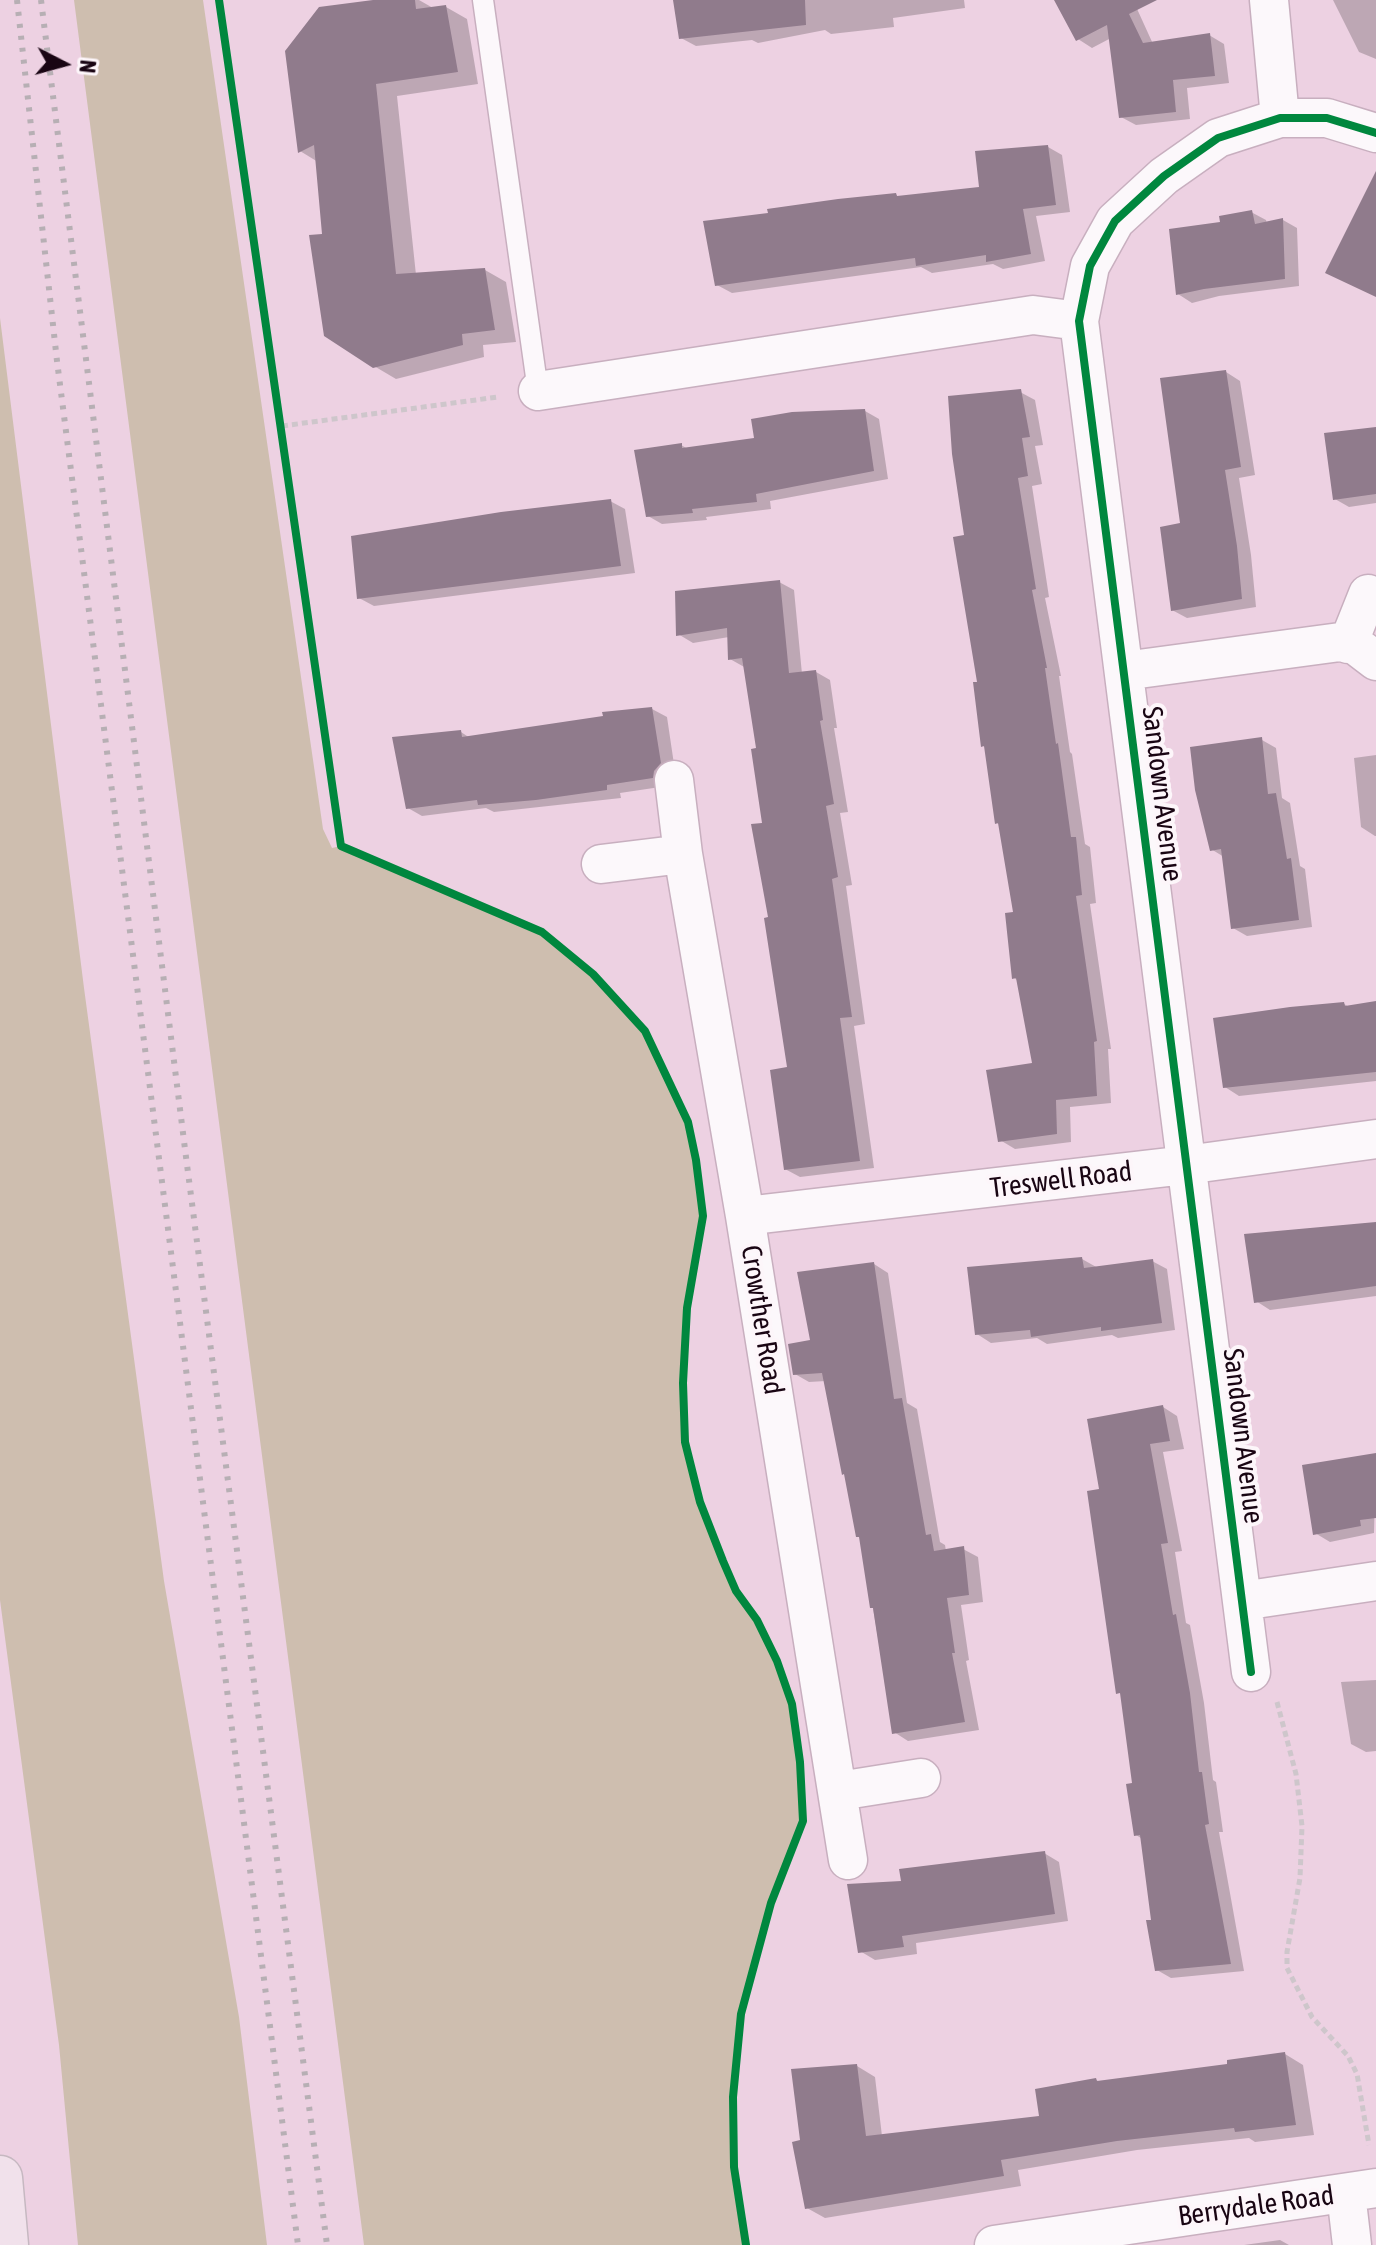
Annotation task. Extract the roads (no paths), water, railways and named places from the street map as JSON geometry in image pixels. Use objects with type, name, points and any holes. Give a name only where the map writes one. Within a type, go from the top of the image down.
[{"type":"highway","points":[[0,2178],[6,2245]]},
{"type":"street","points":[[1269,0],[1280,118]]},
{"type":"street","name":"Sandown Avenue","points":[[1251,1672],[1079,321],[1090,266],[1115,221],[1164,176],[1218,138],[1280,118],[1327,118],[1376,133]]},
{"type":"street","points":[[538,391],[1033,315],[1079,321]]},
{"type":"street","points":[[1124,671],[1340,642],[1362,652],[1368,594]]},
{"type":"street","name":"Crowther Road","points":[[674,780],[683,854],[745,1216],[848,1860]]},
{"type":"street","points":[[601,864],[683,854]]},
{"type":"street","name":"Treswell Road","points":[[745,1216],[1186,1165],[1376,1139]]},
{"type":"street","points":[[1242,1601],[1376,1581]]},
{"type":"street","points":[[839,1791],[921,1778]]},
{"type":"street","points":[[1352,2245],[1365,2190]]},
{"type":"street","name":"Berrydale Road","points":[[994,2245],[1365,2190]]},
{"type":"lane","points":[[483,0],[538,391]]},
{"type":"railway","points":[[17,0],[57,361],[298,2245]]},
{"type":"railway","points":[[41,0],[327,2245]]}]
